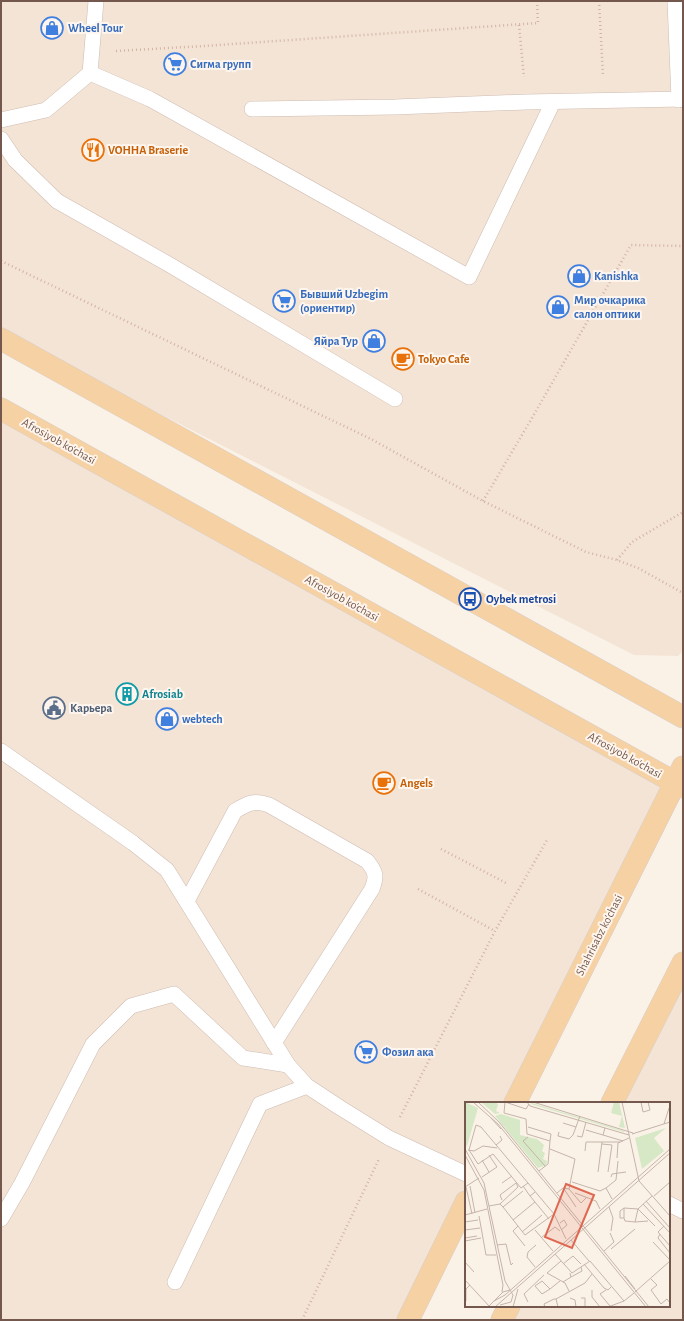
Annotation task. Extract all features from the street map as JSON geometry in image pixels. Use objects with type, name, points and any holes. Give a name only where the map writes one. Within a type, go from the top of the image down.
[{"type":"main road","points":[[1,339],[683,717]]},
{"type":"main road","name":"Afrosiyob ko'chasi","points":[[1,409],[680,779]]},
{"type":"main road","name":"Shahrisabz ko'chasi","points":[[516,1102],[680,779]]},
{"type":"main road","points":[[613,1102],[683,963]]},
{"type":"main road","points":[[408,1320],[465,1204]]},
{"type":"main road","points":[[502,1320],[508,1307]]},
{"type":"lane","points":[[1,120],[46,110],[90,73],[96,1]]},
{"type":"lane","points":[[252,109],[395,107],[526,102],[681,99],[675,1]]},
{"type":"lane","points":[[90,73],[150,99],[469,277],[553,102]]},
{"type":"lane","points":[[1,139],[14,160],[57,201],[170,264],[395,399]]},
{"type":"lane","points":[[1,751],[134,843],[167,870],[288,1065],[307,1086],[389,1138],[465,1174]]},
{"type":"lane","points":[[187,901],[235,811],[245,805],[258,801],[269,805],[367,861],[374,870],[376,879],[372,889],[274,1043]]},
{"type":"lane","points":[[1,1219],[22,1183],[92,1044],[131,1006],[174,994],[243,1058],[288,1065]]},
{"type":"lane","points":[[174,1282],[260,1104],[307,1086]]},
{"type":"lane","points":[[670,1204],[683,1211]]},
{"type":"path","points":[[91,52],[204,46],[538,23],[537,1]]},
{"type":"path","points":[[599,1],[604,101]]},
{"type":"path","points":[[519,25],[526,102]]},
{"type":"path","points":[[483,501],[631,245],[683,246]]},
{"type":"path","points":[[1,261],[371,439],[483,501],[586,552],[617,560],[638,568],[683,593]]},
{"type":"path","points":[[617,560],[632,542],[683,512]]},
{"type":"path","points":[[302,1320],[389,1138],[495,931],[547,840]]},
{"type":"path","points":[[441,849],[508,884]]},
{"type":"path","points":[[418,889],[495,931]]},
{"type":"shaded area","points":[[1,1],[683,1],[683,651],[678,656],[634,655],[1,333]]},
{"type":"shaded area","points":[[1,409],[675,783],[516,1102],[465,1102],[465,1204],[408,1320],[1,1320]]},
{"type":"shaded area","points":[[683,963],[683,1320],[502,1320],[508,1307],[670,1307],[670,1102],[613,1102]]},
{"type":"place","name":"Wheel Tour","points":[[52,28]]},
{"type":"place","name":"Сигма групп","points":[[175,64]]},
{"type":"place","name":"VOHHA Braserie","points":[[93,150]]},
{"type":"place","name":"Kanishka","points":[[579,276]]},
{"type":"place","name":"Бывший Uzbegim (ориентир)","points":[[284,301]]},
{"type":"place","name":"Мир очкарика салон оптики","points":[[558,307]]},
{"type":"place","name":"Яйра Тур","points":[[374,341]]},
{"type":"place","name":"Tokyo Cafe","points":[[403,359]]},
{"type":"place","name":"Oybek metrosi","points":[[470,599]]},
{"type":"place","name":"Afrosiab","points":[[127,694]]},
{"type":"place","name":"Карьера","points":[[54,708]]},
{"type":"place","name":"webtech","points":[[167,719]]},
{"type":"place","name":"Angels","points":[[384,783]]},
{"type":"place","name":"Фозил ака","points":[[366,1052]]}]
